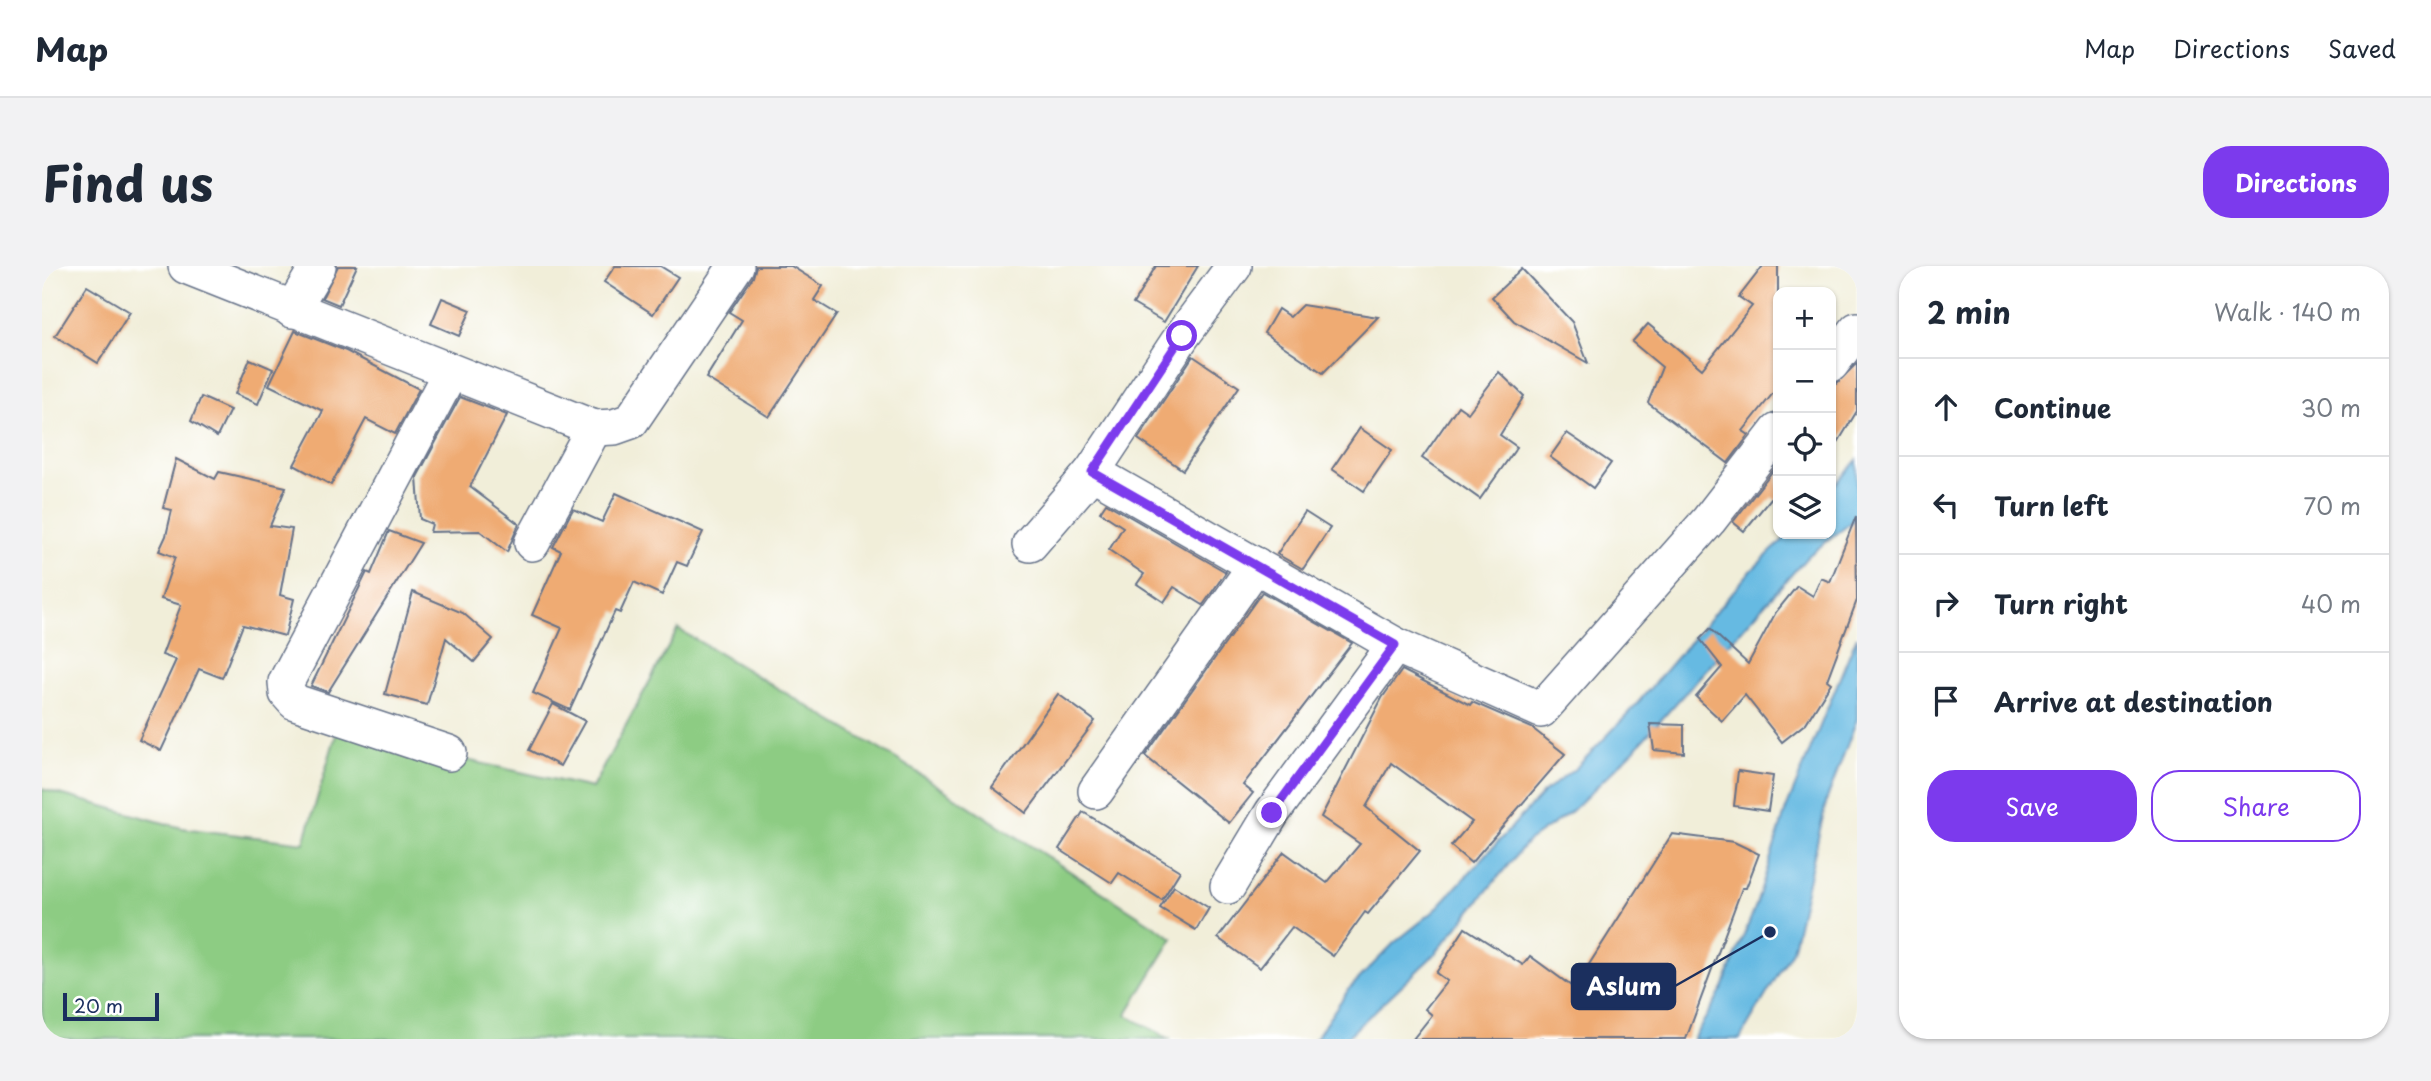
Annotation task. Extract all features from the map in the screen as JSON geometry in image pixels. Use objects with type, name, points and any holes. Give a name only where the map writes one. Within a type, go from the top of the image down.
[{"type":"street","points":[[186,266],[594,428],[614,428],[631,421],[736,266]]},
{"type":"street","points":[[292,310],[318,266]]},
{"type":"street","points":[[1030,544],[1092,472],[1182,336],[1234,266]]},
{"type":"street","points":[[1836,357],[1857,330]]},
{"type":"street","points":[[449,753],[295,702],[287,693],[286,682],[450,373]]},
{"type":"street","points":[[532,543],[594,428]]},
{"type":"street","points":[[1092,472],[1395,645],[1541,710],[1709,520],[1773,437]]},
{"type":"street","points":[[1096,791],[1256,565]]},
{"type":"street","points":[[1228,886],[1272,813],[1395,645]]},
{"type":"green space","points":[[678,629],[898,760],[1173,938],[1126,1015],[1169,1039],[42,1039],[42,789],[182,828],[304,843],[337,731],[592,788]]},
{"type":"water","points":[[1857,460],[1857,518],[1836,534],[1836,483]]},
{"type":"water","points":[[1784,539],[1830,539],[1808,556],[1634,750],[1572,811],[1527,842],[1435,954],[1345,1039],[1315,1039],[1349,989],[1394,943],[1433,912],[1544,792],[1576,768],[1629,713],[1748,574]]},
{"type":"water","points":[[1857,636],[1857,719],[1827,799],[1792,951],[1740,1039],[1693,1039],[1722,990],[1756,905],[1786,809]]},
{"type":"building","points":[[338,266],[357,266],[339,305],[322,298]]},
{"type":"building","points":[[615,266],[660,266],[678,277],[653,314],[604,282]]},
{"type":"building","points":[[756,266],[791,266],[823,286],[814,300],[837,314],[769,417],[706,378],[742,320],[729,312],[753,277]]},
{"type":"building","points":[[1156,266],[1198,266],[1164,322],[1133,304]]},
{"type":"building","points":[[1763,266],[1778,266],[1778,287],[1773,287],[1773,393],[1743,431],[1749,435],[1728,463],[1648,403],[1662,367],[1632,342],[1648,324],[1702,369],[1752,306],[1739,297]]},
{"type":"building","points":[[1522,269],[1572,322],[1588,363],[1514,321],[1492,297]]},
{"type":"building","points":[[87,286],[130,312],[98,363],[55,336]]},
{"type":"building","points":[[442,298],[471,310],[459,336],[431,324]]},
{"type":"building","points":[[1302,305],[1378,317],[1323,373],[1264,333],[1278,309],[1290,317]]},
{"type":"building","points":[[295,331],[346,351],[419,389],[395,434],[366,419],[331,485],[294,465],[323,411],[269,385]]},
{"type":"building","points":[[1193,356],[1239,387],[1183,470],[1138,439]]},
{"type":"building","points":[[250,359],[273,369],[258,404],[235,394]]},
{"type":"building","points":[[1857,363],[1857,411],[1836,446],[1836,413],[1836,384]]},
{"type":"building","points":[[1499,372],[1524,396],[1500,435],[1517,447],[1480,499],[1422,458],[1458,406],[1468,413]]},
{"type":"building","points":[[201,397],[230,410],[217,437],[191,421]]},
{"type":"building","points":[[460,397],[507,415],[470,487],[519,524],[507,552],[480,531],[430,532],[432,524],[420,519],[417,477]]},
{"type":"building","points":[[1360,428],[1392,450],[1364,491],[1332,469]]},
{"type":"building","points":[[1567,433],[1611,463],[1593,488],[1550,457]]},
{"type":"building","points":[[176,459],[215,479],[219,472],[286,487],[270,526],[292,529],[280,595],[294,599],[285,636],[243,625],[222,678],[199,669],[161,751],[139,740],[176,660],[162,655],[181,605],[161,599],[175,557],[159,551],[166,536],[172,510],[163,508]]},
{"type":"building","points":[[1773,470],[1773,498],[1744,531],[1733,522]]},
{"type":"building","points":[[616,493],[703,532],[687,566],[677,562],[662,595],[634,582],[620,613],[615,611],[570,710],[533,693],[562,628],[532,615],[561,551],[553,547],[573,509],[602,522]]},
{"type":"building","points":[[1106,503],[1226,572],[1203,605],[1174,587],[1164,602],[1137,584],[1144,574],[1109,550],[1123,527],[1100,512]]},
{"type":"building","points":[[1305,512],[1330,528],[1303,569],[1277,554]]},
{"type":"building","points":[[1856,516],[1857,600],[1827,680],[1831,683],[1806,723],[1782,742],[1745,695],[1722,721],[1696,697],[1722,667],[1700,639],[1710,629],[1748,664],[1776,612],[1797,586],[1813,596],[1821,578],[1830,582]]},
{"type":"building","points":[[389,531],[421,543],[328,692],[311,686],[367,572],[371,574]]},
{"type":"building","points":[[413,592],[463,613],[493,639],[474,662],[446,638],[427,705],[385,694]]},
{"type":"building","points":[[1262,592],[1352,643],[1243,785],[1253,793],[1229,823],[1145,756]]},
{"type":"building","points":[[1402,670],[1470,705],[1472,702],[1532,728],[1565,754],[1471,863],[1451,846],[1472,822],[1391,763],[1366,807],[1420,851],[1368,914],[1365,912],[1333,956],[1292,927],[1260,968],[1218,938],[1284,852],[1327,883],[1360,844],[1321,817],[1382,698]]},
{"type":"building","points":[[1058,694],[1095,721],[1026,813],[992,787]]},
{"type":"building","points":[[553,704],[585,721],[560,766],[529,750]]},
{"type":"building","points":[[1650,724],[1684,725],[1684,753],[1654,750]]},
{"type":"building","points":[[1738,771],[1773,776],[1768,811],[1734,806]]},
{"type":"building","points":[[1083,812],[1180,871],[1162,900],[1119,873],[1112,883],[1059,849]]},
{"type":"building","points":[[1672,834],[1734,842],[1759,854],[1746,888],[1742,888],[1686,1039],[1413,1039],[1432,1015],[1425,1009],[1447,981],[1436,973],[1465,928],[1523,965],[1530,956],[1574,988]]},
{"type":"building","points":[[1174,886],[1209,908],[1196,930],[1160,908]]},
{"type":"place","name":"Aslum","points":[[1770,932]]},
{"type":"route","points":[[1182,336],[1092,472],[1395,645],[1272,813]]}]
